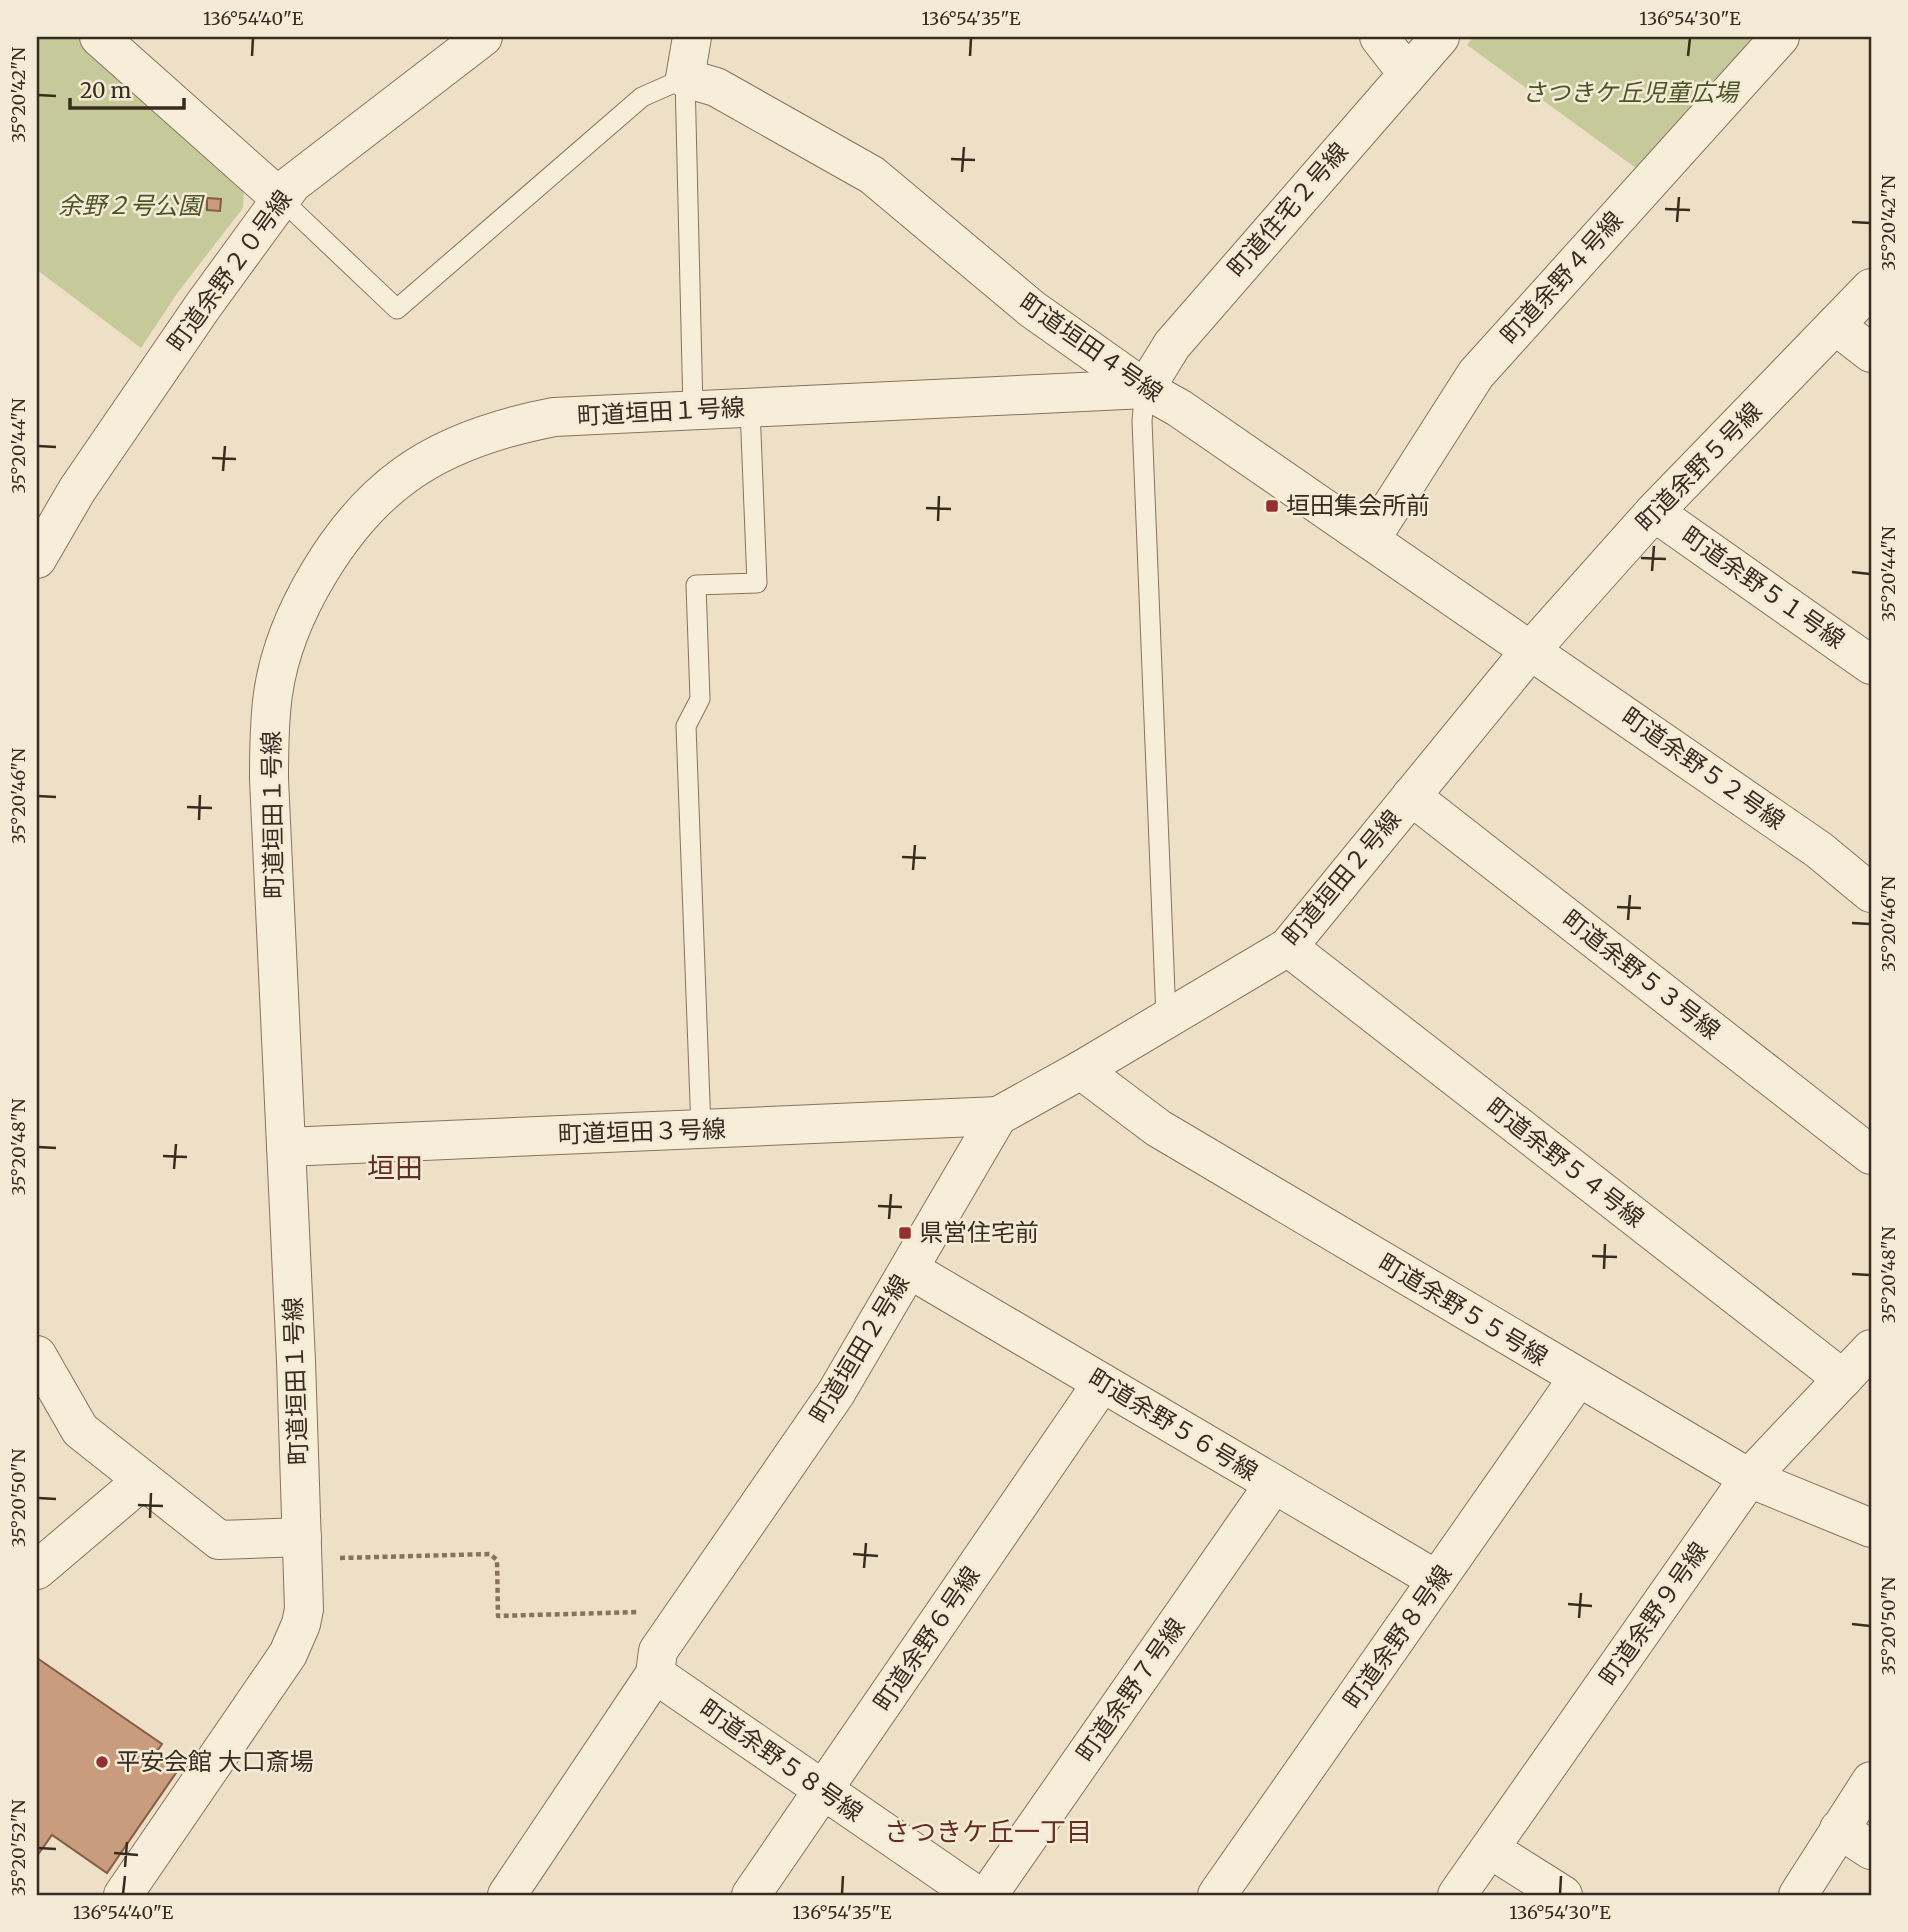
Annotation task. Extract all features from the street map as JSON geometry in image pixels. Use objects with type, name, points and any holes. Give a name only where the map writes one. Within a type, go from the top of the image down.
[{"type":"street","points":[[99,37],[281,199]]},
{"type":"street","points":[[685,78],[692,37]]},
{"type":"street","points":[[1379,37],[1407,73]]},
{"type":"street","name":"町道住宅２号線","points":[[1145,389],[1172,345],[1440,37]]},
{"type":"street","name":"町道余野４号線","points":[[1370,540],[1476,374],[1780,37]]},
{"type":"street","name":"町道余野２０号線","points":[[37,559],[77,490],[203,306],[292,184],[474,39]]},
{"type":"street","name":"町道垣田４号線","points":[[685,78],[716,87],[872,175],[1032,309],[1145,389],[1180,408],[1530,650]]},
{"type":"street","name":"町道余野５号線","points":[[1530,650],[1654,512],[1871,288]]},
{"type":"street","points":[[1835,325],[1871,353]]},
{"type":"street","name":"町道垣田１号線","points":[[123,1895],[288,1654],[301,1624],[304,1609],[269,779],[270,738],[272,694],[281,657],[311,587],[332,553],[366,510],[405,475],[452,448],[503,427],[554,417],[1145,389]]},
{"type":"street","name":"町道余野５１号線","points":[[1654,512],[1871,665]]},
{"type":"street","name":"町道垣田２号線","points":[[508,1895],[655,1674],[658,1650],[836,1394],[998,1116],[1288,947],[1530,650]]},
{"type":"street","name":"町道余野５２号線","points":[[1530,650],[1819,850],[1871,893]]},
{"type":"street","name":"町道余野５３号線","points":[[1411,796],[1871,1155]]},
{"type":"street","name":"町道余野５４号線","points":[[1288,947],[1843,1379]]},
{"type":"street","name":"町道余野５５号線","points":[[1081,1070],[1157,1128],[1577,1378],[1749,1478],[1865,1526]]},
{"type":"street","name":"町道垣田３号線","points":[[286,1147],[998,1116]]},
{"type":"street","name":"町道余野５６号線","points":[[909,1269],[1437,1580]]},
{"type":"street","name":"町道余野９号線","points":[[1457,1895],[1749,1478],[1871,1349]]},
{"type":"street","points":[[37,1355],[80,1430],[219,1540],[302,1548]]},
{"type":"street","name":"町道余野８号線","points":[[1217,1895],[1577,1378]]},
{"type":"street","name":"町道余野６号線","points":[[751,1895],[1102,1383]]},
{"type":"street","points":[[37,1570],[143,1480]]},
{"type":"street","name":"町道余野７号線","points":[[988,1895],[1274,1484]]},
{"type":"street","name":"町道余野５８号線","points":[[655,1674],[976,1895]]},
{"type":"street","points":[[1798,1895],[1871,1781]]},
{"type":"street","points":[[1839,1829],[1871,1850]]},
{"type":"street","points":[[1490,1849],[1563,1895]]},
{"type":"lane","points":[[281,199],[397,309],[642,97],[685,78],[693,410]]},
{"type":"lane","points":[[1145,389],[1142,421],[1166,1017]]},
{"type":"lane","points":[[701,1129],[686,726],[700,699],[696,585],[757,583],[750,408]]},
{"type":"path","points":[[302,1548],[490,1553],[497,1560],[498,1616],[685,1611]]},
{"type":"green space","name":"余野２号公園","points":[[37,37],[77,37],[244,186],[243,208],[178,292],[141,348],[37,270]]},
{"type":"green space","name":"さつきケ丘児童広場","points":[[1473,37],[1764,37],[1640,171],[1467,45]]},
{"type":"building","points":[[207,198],[221,199],[220,211],[207,210]]},
{"type":"building","name":"平安会館 大口斎場","points":[[37,1658],[162,1744],[155,1754],[178,1770],[107,1873],[52,1835],[37,1856]]},
{"type":"place","name":"垣田集会所前","points":[[1272,506]]},
{"type":"place","name":"県営住宅前","points":[[905,1233]]},
{"type":"place","name":"平安会館 大口斎場","points":[[102,1762]]},
{"type":"district","name":"垣田","points":[[395,1168]]},
{"type":"district","name":"さつきケ丘一丁目","points":[[988,1832]]}]
